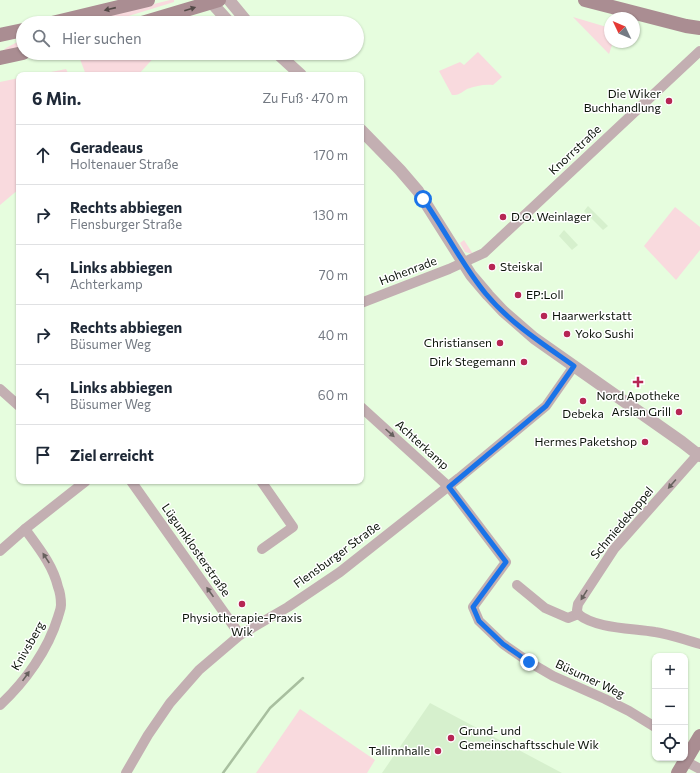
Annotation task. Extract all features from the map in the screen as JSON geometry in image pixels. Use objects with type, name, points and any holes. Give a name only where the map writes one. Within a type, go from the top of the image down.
[{"type":"main road","points":[[81,16],[148,0]]},
{"type":"main road","points":[[585,0],[686,26],[700,28]]},
{"type":"main road","points":[[165,16],[213,1]]},
{"type":"main road","points":[[0,35],[16,32]]},
{"type":"main road","points":[[0,58],[16,55]]},
{"type":"main road","points":[[688,752],[700,736]]},
{"type":"main road","points":[[678,773],[683,761]]},
{"type":"street","points":[[229,0],[242,16]]},
{"type":"street","points":[[213,1],[225,16]]},
{"type":"street","name":"Knorrstraße","points":[[463,263],[484,253],[700,51]]},
{"type":"street","points":[[285,60],[298,72]]},
{"type":"street","points":[[364,133],[418,191],[463,263],[488,296],[503,311],[534,338],[699,454]]},
{"type":"street","name":"Hohenrade","points":[[364,302],[463,263]]},
{"type":"street","name":"Flensburger Straße","points":[[126,773],[148,735],[170,703],[199,670],[240,635],[288,607],[340,572],[449,487],[546,406],[574,366]]},
{"type":"street","points":[[1,392],[16,404]]},
{"type":"street","name":"Achterkamp","points":[[364,410],[449,487],[506,562]]},
{"type":"street","name":"Schmiedekoppel","points":[[578,614],[578,604],[614,549],[699,454]]},
{"type":"street","points":[[0,551],[82,484]]},
{"type":"street","name":"Lügumklosterstraße","points":[[133,484],[240,635]]},
{"type":"street","points":[[262,550],[293,527],[263,484]]},
{"type":"street","name":"Knivsberg","points":[[0,705],[22,683],[38,659],[55,627],[61,606],[59,588],[53,571],[48,560],[26,529]]},
{"type":"street","name":"Büsumer Weg","points":[[506,562],[473,607],[479,621],[503,644],[529,662],[553,676],[629,711],[652,725]]},
{"type":"street","points":[[518,585],[545,608],[568,618],[578,614],[583,618],[601,624],[657,632],[700,644]]},
{"type":"street","points":[[688,754],[700,769]]},
{"type":"shaded area","points":[[174,0],[174,2],[129,16],[106,16]]},
{"type":"shaded area","points":[[573,17],[604,26],[604,48],[611,48],[609,54]]},
{"type":"shaded area","points":[[16,43],[16,49],[4,50]]},
{"type":"shaded area","points":[[478,52],[502,77],[493,85],[477,86],[452,95],[439,71],[460,62],[464,65]]},
{"type":"shaded area","points":[[80,60],[152,60],[141,72],[85,72]]},
{"type":"shaded area","points":[[66,69],[68,72],[51,72]]},
{"type":"shaded area","points":[[16,79],[16,192],[0,205],[0,82]]},
{"type":"shaded area","points":[[588,206],[608,226],[603,230],[584,211]]},
{"type":"shaded area","points":[[675,207],[700,227],[700,250],[676,280],[644,246]]},
{"type":"shaded area","points":[[564,230],[578,245],[572,250],[559,236]]},
{"type":"shaded area","points":[[464,240],[473,254],[465,252],[460,243]]},
{"type":"shaded area","name":"Grund- und Gemeinschaftsschule Wik","points":[[430,703],[562,773],[382,773]]},
{"type":"shaded area","points":[[300,709],[375,760],[367,773],[256,773]]},
{"type":"waterway","points":[[223,773],[270,708],[303,678]]},
{"type":"place","name":"Die Wiker Buchhandlung","points":[[669,101]]},
{"type":"place","name":"D.O. Weinlager","points":[[503,217]]},
{"type":"place","name":"Steiskal","points":[[492,267]]},
{"type":"place","name":"EP:Loll","points":[[518,295]]},
{"type":"place","name":"Haarwerkstatt","points":[[544,316]]},
{"type":"place","name":"Yoko Sushi","points":[[567,334]]},
{"type":"place","name":"Christiansen","points":[[500,343]]},
{"type":"place","name":"Dirk Stegemann","points":[[524,362]]},
{"type":"place","name":"Nord Apotheke","points":[[638,382]]},
{"type":"place","name":"Debeka","points":[[583,401]]},
{"type":"place","name":"Arslan Grill","points":[[679,412]]},
{"type":"place","name":"Hermes Paketshop","points":[[645,442]]},
{"type":"place","name":"Physiotherapie-Praxis Wik","points":[[242,604]]},
{"type":"place","name":"Grund- und Gemeinschaftsschule Wik","points":[[451,738]]},
{"type":"place","name":"Tallinnhalle","points":[[438,751]]},
{"type":"route","points":[[423,199],[477,283],[488,296],[511,319],[534,338],[574,366],[546,406],[449,487],[506,562],[473,607],[479,621],[503,644],[529,662]]}]
